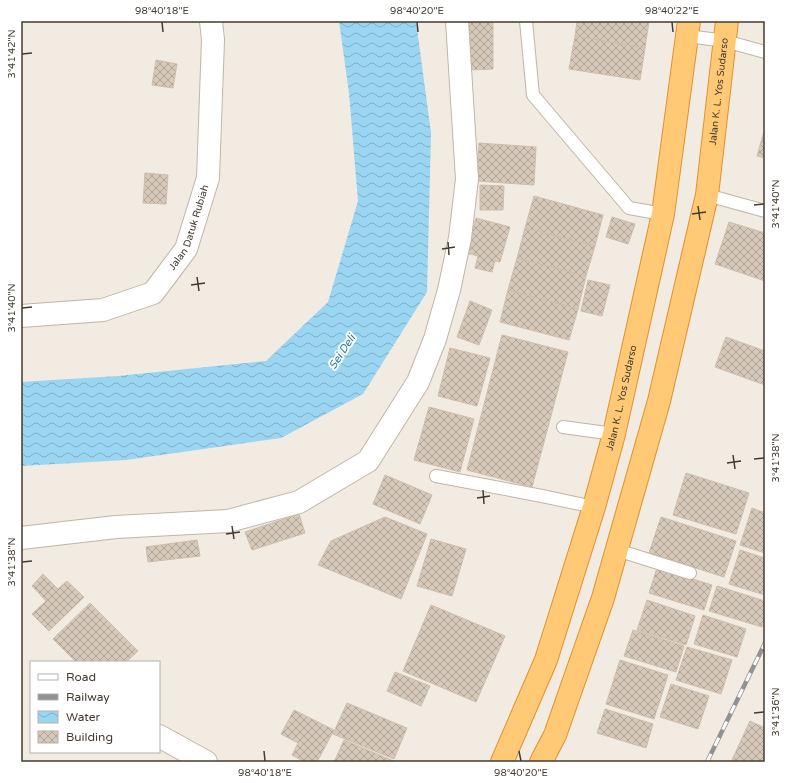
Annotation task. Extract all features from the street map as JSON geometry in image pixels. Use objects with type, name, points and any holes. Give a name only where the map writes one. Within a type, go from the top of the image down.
[{"type":"highway","name":"Jalan K. L. Yos Sudarso","points":[[502,762],[546,660],[594,507],[614,434],[663,214],[688,28]]},
{"type":"highway","name":"Jalan K. L. Yos Sudarso","points":[[542,762],[557,727],[603,598],[618,550],[659,401],[707,195],[726,31]]},
{"type":"street","name":"Jalan Datuk Rubiah","points":[[21,316],[103,310],[153,293],[186,249],[208,178],[213,40],[211,21]]},
{"type":"street","points":[[21,538],[116,527],[228,520],[299,502],[368,461],[418,382],[435,339],[449,290],[458,246],[467,179],[458,21]]},
{"type":"street","points":[[160,737],[206,762]]},
{"type":"lane","points":[[526,21],[533,96],[629,208],[663,214]]},
{"type":"lane","points":[[688,28],[726,31],[765,52]]},
{"type":"lane","points":[[707,195],[765,211]]},
{"type":"lane","points":[[563,427],[614,434]]},
{"type":"lane","points":[[436,476],[594,507]]},
{"type":"lane","points":[[618,550],[690,573]]},
{"type":"water","name":"Sei Deli","points":[[339,21],[416,21],[431,133],[427,292],[363,394],[281,438],[126,460],[21,466],[21,382],[118,376],[266,361],[328,302],[358,201],[349,93]]},
{"type":"building","points":[[468,21],[493,21],[493,69],[469,70]]},
{"type":"building","points":[[577,21],[649,21],[645,48],[575,36]]},
{"type":"building","points":[[575,36],[645,48],[640,80],[569,69]]},
{"type":"building","points":[[156,60],[177,64],[173,88],[152,85]]},
{"type":"building","points":[[765,128],[765,158],[757,156]]},
{"type":"building","points":[[479,143],[536,147],[534,185],[476,181]]},
{"type":"building","points":[[145,173],[168,175],[166,204],[143,203]]},
{"type":"building","points":[[480,185],[504,186],[503,210],[480,210]]},
{"type":"building","points":[[534,196],[603,215],[595,246],[525,228]]},
{"type":"building","points":[[612,217],[635,224],[628,244],[606,237]]},
{"type":"building","points":[[476,218],[510,227],[500,262],[495,261],[492,272],[475,268],[478,256],[466,253]]},
{"type":"building","points":[[729,222],[765,233],[765,281],[715,264]]},
{"type":"building","points":[[525,228],[595,246],[586,276],[517,258]]},
{"type":"building","points":[[517,258],[586,276],[578,309],[508,290]]},
{"type":"building","points":[[588,280],[610,285],[602,316],[581,311]]},
{"type":"building","points":[[508,290],[578,309],[569,340],[500,322]]},
{"type":"building","points":[[470,301],[492,310],[479,345],[457,337]]},
{"type":"building","points":[[502,335],[568,352],[532,487],[467,470]]},
{"type":"building","points":[[726,337],[765,351],[765,385],[715,367]]},
{"type":"building","points":[[450,348],[490,358],[477,406],[438,396]]},
{"type":"building","points":[[429,407],[474,419],[460,472],[414,460]]},
{"type":"building","points":[[686,473],[749,493],[736,534],[673,515]]},
{"type":"building","points":[[385,475],[432,495],[420,524],[373,504]]},
{"type":"building","points":[[752,508],[765,513],[765,553],[740,545]]},
{"type":"building","points":[[299,514],[305,533],[252,550],[245,532]]},
{"type":"building","points":[[385,517],[427,534],[401,599],[318,565],[331,541]]},
{"type":"building","points":[[661,517],[736,541],[724,577],[649,553]]},
{"type":"building","points":[[431,539],[466,549],[452,596],[417,586]]},
{"type":"building","points":[[197,540],[200,556],[148,562],[146,547]]},
{"type":"building","points":[[740,550],[765,558],[765,595],[729,584]]},
{"type":"building","points":[[657,568],[712,585],[704,610],[649,593]]},
{"type":"building","points":[[43,574],[58,589],[67,581],[84,597],[49,631],[32,614],[46,601],[32,586]]},
{"type":"building","points":[[717,586],[765,601],[765,617],[762,627],[709,611]]},
{"type":"building","points":[[647,600],[695,616],[686,645],[637,630]]},
{"type":"building","points":[[90,603],[138,651],[127,661],[75,661],[53,639]]},
{"type":"building","points":[[431,605],[505,636],[476,702],[403,671]]},
{"type":"building","points":[[703,615],[746,629],[737,657],[694,644]]},
{"type":"building","points":[[633,630],[684,646],[676,672],[624,656]]},
{"type":"building","points":[[687,647],[732,660],[721,694],[676,680]]},
{"type":"building","points":[[620,660],[668,675],[654,719],[606,704]]},
{"type":"building","points":[[395,672],[430,686],[421,706],[387,691]]},
{"type":"building","points":[[671,684],[709,696],[698,729],[660,717]]},
{"type":"building","points":[[347,703],[407,728],[394,759],[333,734]]},
{"type":"building","points":[[605,709],[653,724],[646,748],[597,733]]},
{"type":"building","points":[[294,710],[334,730],[317,762],[305,762],[292,755],[298,743],[281,734]]},
{"type":"building","points":[[750,721],[765,728],[765,762],[731,762]]},
{"type":"building","points":[[344,740],[396,762],[334,762]]},
{"type":"railway","points":[[707,762],[765,643]]}]
